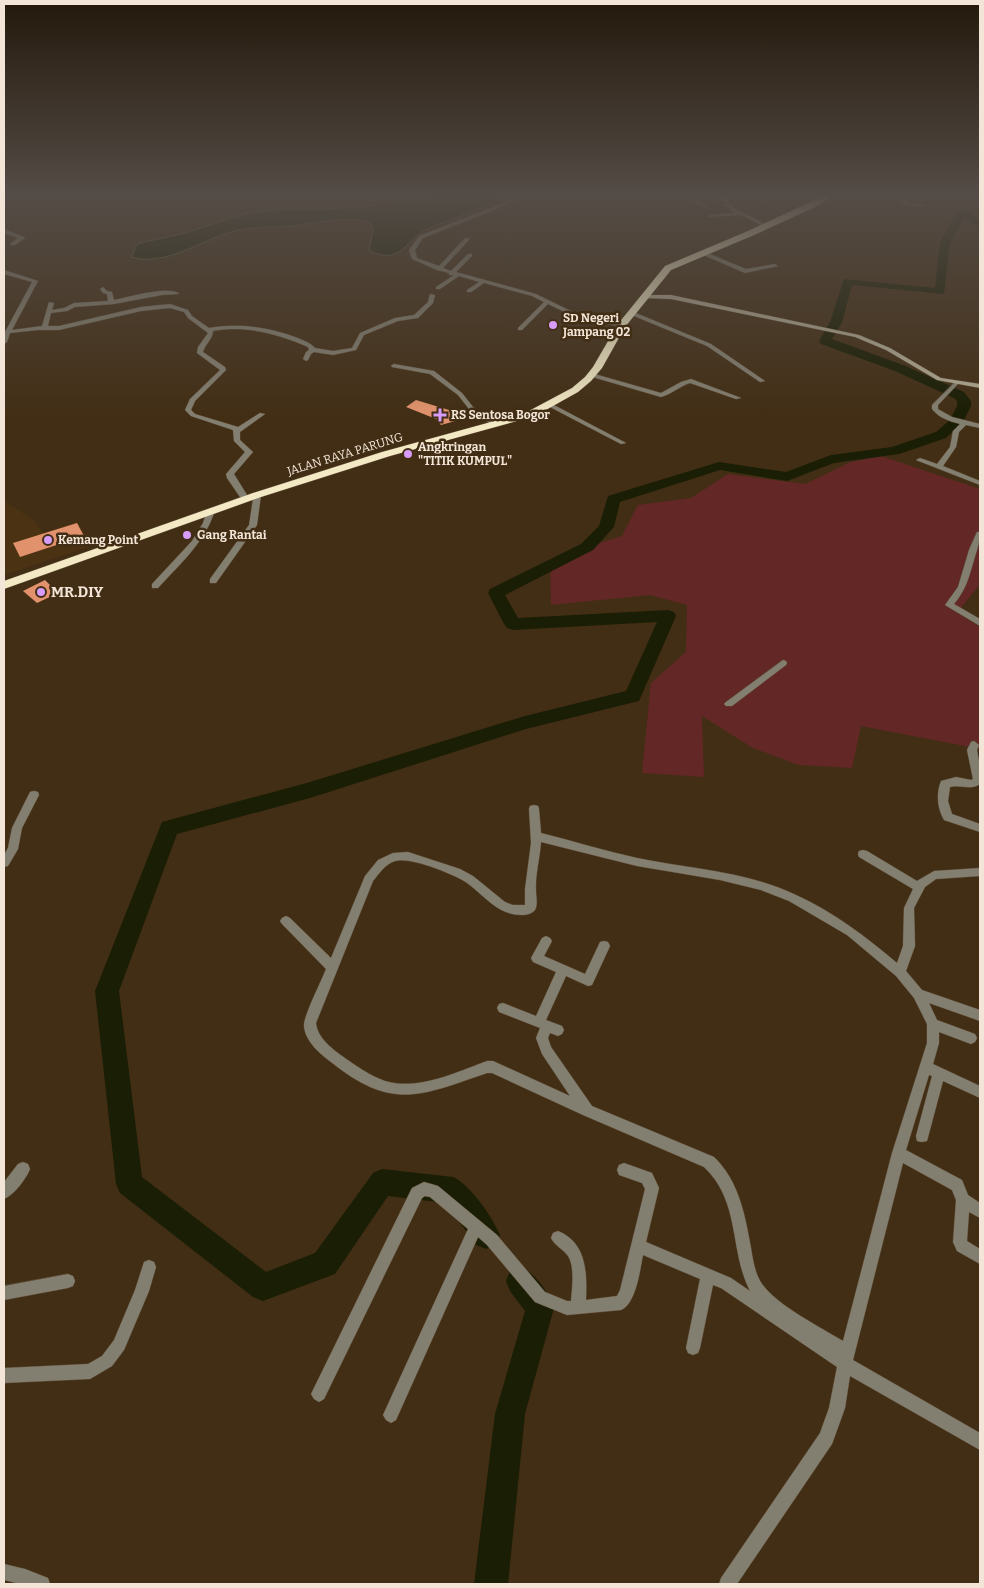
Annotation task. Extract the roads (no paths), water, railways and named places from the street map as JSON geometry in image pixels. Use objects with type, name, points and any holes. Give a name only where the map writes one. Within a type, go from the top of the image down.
[{"type":"highway","name":"JALAN RAYA PARUNG","points":[[4,578],[243,495],[527,412],[550,402],[570,389],[592,367],[616,325],[646,285],[663,268]]},
{"type":"highway","name":"JALAN RAYA PARUNG","points":[[4,585],[257,495],[446,435],[531,414],[550,405],[575,390],[598,368],[621,326],[651,286],[668,268]]},
{"type":"street","points":[[438,268],[482,282],[534,295],[581,318],[616,325]]},
{"type":"street","points":[[438,288],[459,268]]},
{"type":"street","points":[[738,268],[745,271],[762,268]]},
{"type":"street","points":[[4,272],[35,281],[4,342]]},
{"type":"street","points":[[469,292],[482,282]]},
{"type":"street","points":[[651,286],[660,294],[671,297],[841,332],[873,341],[954,385],[980,386]]},
{"type":"street","points":[[102,289],[110,293],[112,301]]},
{"type":"street","points":[[154,294],[154,308]]},
{"type":"street","points":[[49,312],[65,310],[74,305],[154,294],[176,294]]},
{"type":"street","points":[[306,359],[308,353],[313,350],[333,353],[354,349],[362,334],[397,319],[416,317],[431,302],[432,295]]},
{"type":"street","points":[[643,297],[671,297]]},
{"type":"street","points":[[520,329],[547,302]]},
{"type":"street","points":[[45,328],[46,316],[51,304]]},
{"type":"street","points":[[8,332],[59,328],[80,322],[154,308],[179,308],[209,330],[241,328],[279,334],[309,345],[313,350]]},
{"type":"street","points":[[631,312],[710,345],[762,381]]},
{"type":"street","points":[[209,330],[211,334],[200,348],[200,353],[223,368],[223,370],[192,400],[188,410],[193,415],[234,427],[237,431],[237,441],[249,452],[230,474],[243,495]]},
{"type":"street","points":[[394,366],[432,372],[460,394],[471,408],[491,422]]},
{"type":"street","points":[[591,375],[661,396],[666,395],[685,381],[690,381],[738,398]]},
{"type":"street","points":[[954,385],[935,405],[935,409],[938,413],[950,418],[980,426]]},
{"type":"street","points":[[550,405],[623,443]]},
{"type":"street","points":[[237,431],[262,414]]},
{"type":"street","points":[[939,466],[953,447],[956,431],[964,422]]},
{"type":"street","points":[[920,460],[980,484]]},
{"type":"street","points":[[213,581],[253,525],[257,495]]},
{"type":"street","points":[[155,586],[190,547],[208,520],[210,512]]},
{"type":"street","points":[[980,534],[970,556],[961,592],[949,606],[980,623]]},
{"type":"street","points":[[729,704],[783,663]]},
{"type":"street","points":[[974,745],[972,750],[978,780],[973,784],[956,781],[945,784],[943,799],[944,810],[948,817],[980,828]]},
{"type":"street","points":[[4,863],[12,848],[17,828],[34,795]]},
{"type":"street","points":[[534,809],[535,855],[530,889],[531,906],[527,910],[512,910],[501,905],[470,879],[456,872],[408,856],[393,857],[382,863],[369,879],[309,1027],[320,1046],[341,1064],[362,1076],[392,1089],[424,1087],[487,1067],[493,1067],[588,1112],[709,1162],[718,1168],[731,1191],[749,1273],[758,1292],[846,1358]]},
{"type":"street","points":[[535,836],[637,862],[720,876],[762,886],[793,898],[851,932],[900,972],[918,994],[933,1024],[933,1043],[924,1067],[899,1153],[846,1358],[837,1408],[826,1438],[727,1584]]},
{"type":"street","points":[[863,854],[919,888]]},
{"type":"street","points":[[900,972],[909,946],[909,908],[919,888],[927,879],[934,875],[980,872]]},
{"type":"street","points":[[286,921],[333,968]]},
{"type":"street","points":[[546,941],[537,958],[588,981],[604,946]]},
{"type":"street","points":[[563,970],[548,1026],[542,1038],[546,1050],[588,1112]]},
{"type":"street","points":[[918,994],[980,1015]]},
{"type":"street","points":[[502,1008],[548,1026]]},
{"type":"street","points":[[933,1024],[971,1038]]},
{"type":"street","points":[[924,1067],[980,1092]]},
{"type":"street","points":[[922,1136],[939,1074]]},
{"type":"street","points":[[899,1153],[957,1185],[963,1200],[960,1242],[962,1246],[980,1257]]},
{"type":"street","points":[[4,1192],[23,1169]]},
{"type":"street","points":[[319,1394],[417,1193],[424,1189],[433,1191],[492,1240],[540,1297],[573,1308],[621,1303],[627,1293],[652,1188],[647,1178],[624,1170]]},
{"type":"street","points":[[963,1200],[980,1210]]},
{"type":"street","points":[[391,1415],[476,1226]]},
{"type":"street","points":[[558,1238],[575,1253],[580,1278],[573,1308]]},
{"type":"street","points":[[638,1246],[726,1283],[980,1442]]},
{"type":"street","points":[[4,1376],[90,1371],[106,1361],[119,1345],[142,1291],[150,1266]]},
{"type":"street","points":[[694,1348],[708,1276]]},
{"type":"street","points":[[4,1293],[68,1281]]},
{"type":"street","points":[[4,1572],[25,1577],[42,1584]]},
{"type":"waterway","points":[[486,1235],[453,1190],[382,1182],[325,1264],[263,1287],[129,1184],[107,991],[169,828],[310,790],[525,723],[633,696],[668,616],[513,624],[496,593],[587,547],[606,527],[613,499],[719,466],[787,477],[831,459],[894,451],[941,435],[956,422],[964,406],[964,401],[959,395],[899,368],[825,341],[836,322],[848,281],[940,292],[942,268]]},
{"type":"waterway","points":[[491,1584],[510,1414],[540,1308],[520,1281]]},
{"type":"place","name":"SD Negeri Jampang 02","points":[[553,325]]},
{"type":"place","name":"RS Sentosa Bogor","points":[[440,415]]},
{"type":"place","name":"Angkringan \"TITIK KUMPUL\"","points":[[408,454]]},
{"type":"place","name":"Gang Rantai","points":[[187,535]]},
{"type":"place","name":"Kemang Point","points":[[48,540]]},
{"type":"place","name":"MR.DIY","points":[[41,592]]}]
